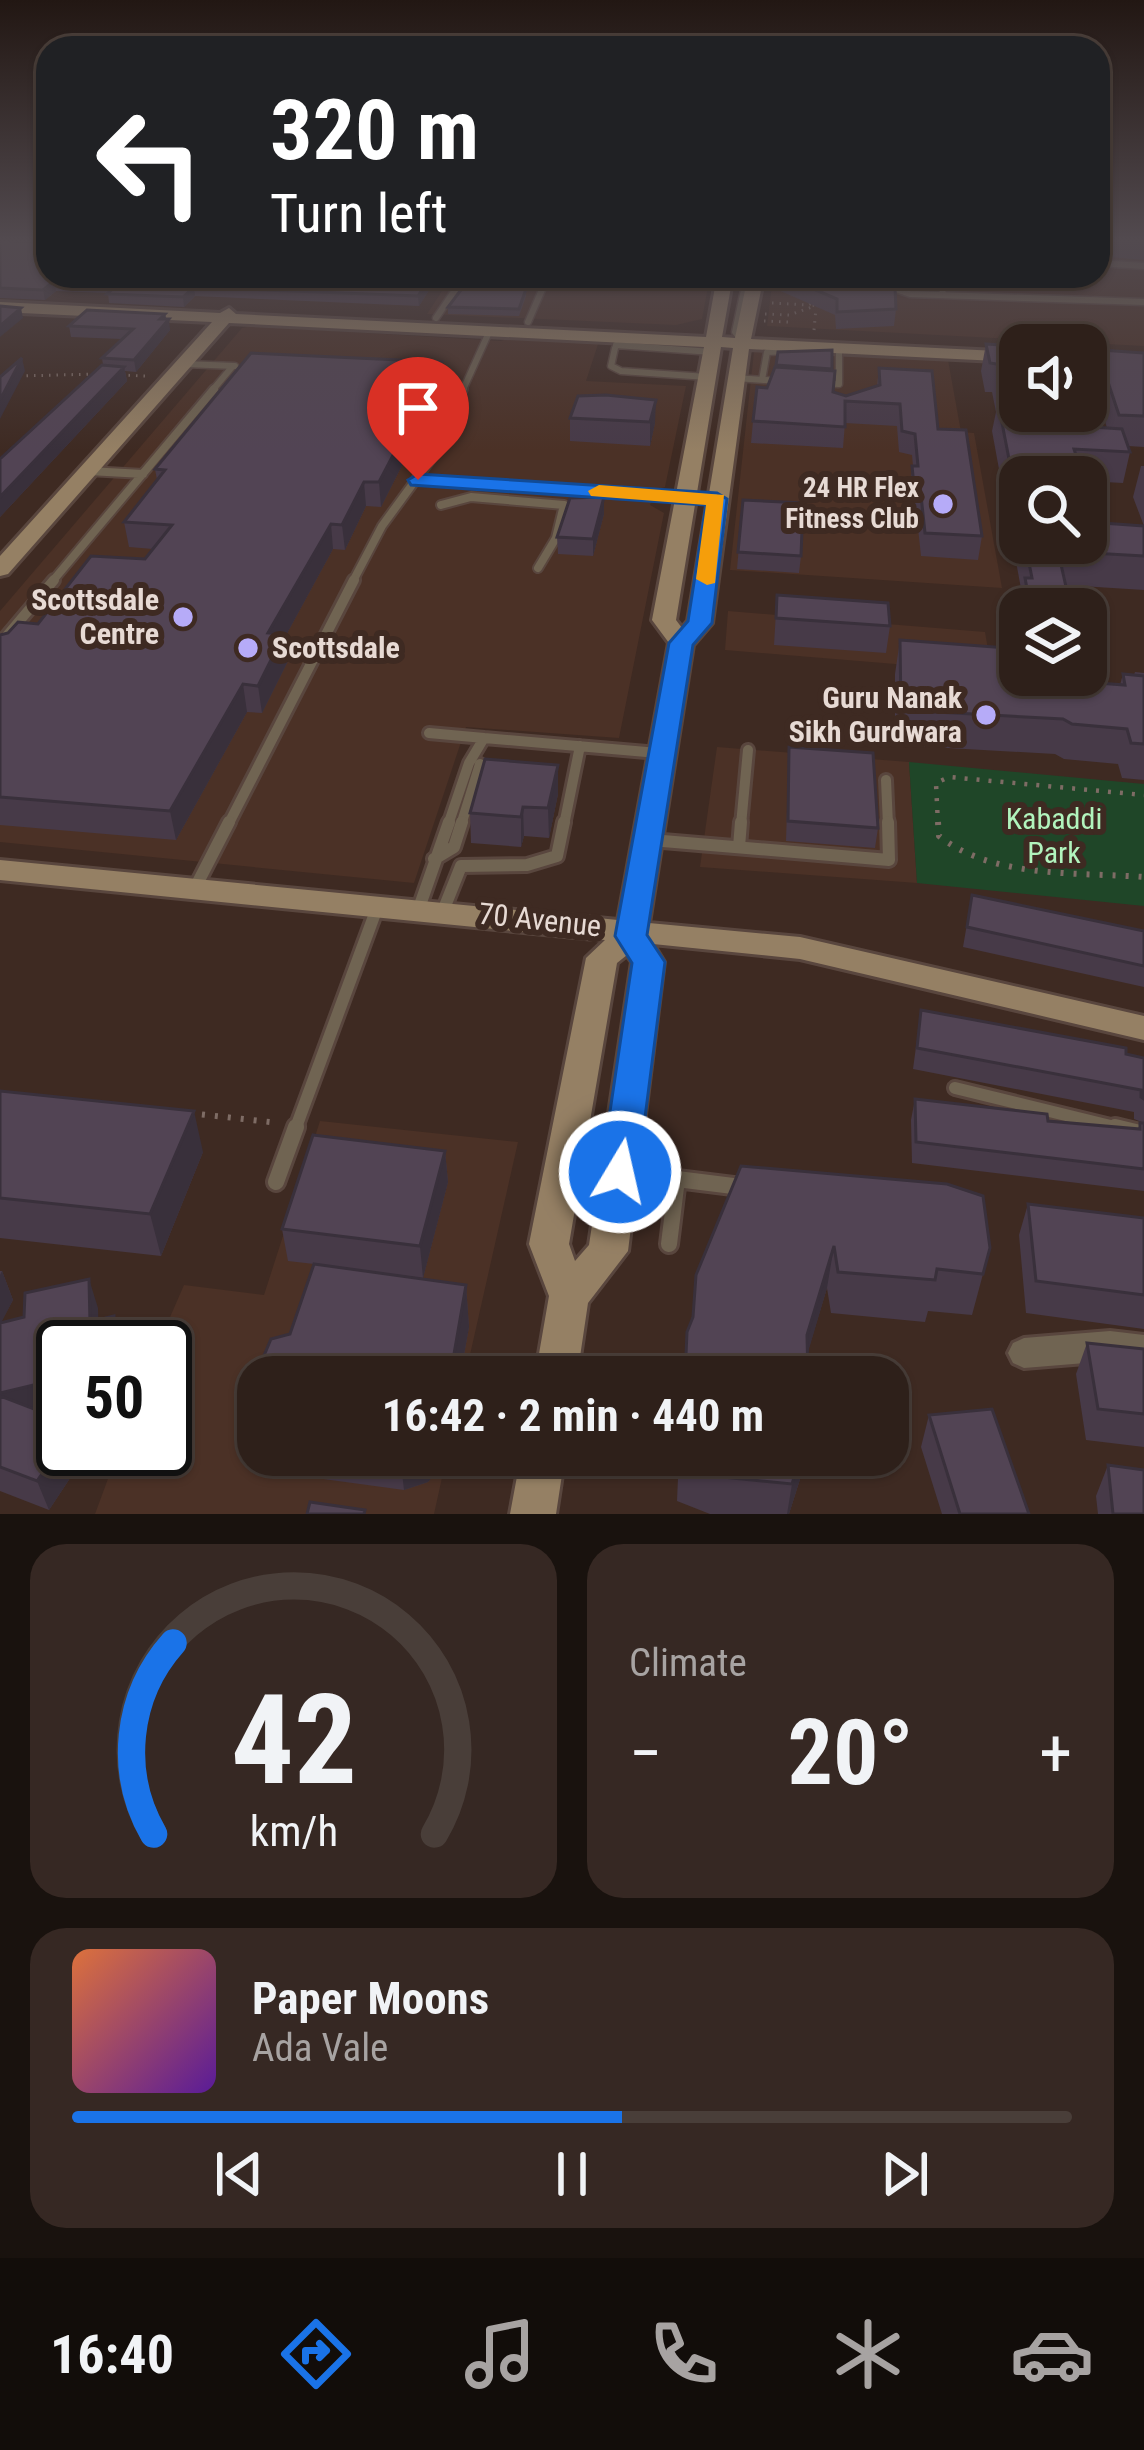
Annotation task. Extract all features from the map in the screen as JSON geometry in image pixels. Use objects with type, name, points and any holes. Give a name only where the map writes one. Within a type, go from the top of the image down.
[{"type":"main road","points":[[106,310],[490,330],[625,354],[750,331],[999,351]]},
{"type":"main road","points":[[681,643],[664,620],[719,310]]},
{"type":"main road","points":[[569,1297],[608,1251],[649,962],[632,933],[681,643],[700,623],[736,378],[752,310]]},
{"type":"main road","points":[[0,568],[228,315],[528,322],[713,341]]},
{"type":"main road","points":[[418,327],[528,322]]},
{"type":"main road","points":[[750,331],[839,350],[999,353]]},
{"type":"main road","name":"70 Avenue","points":[[0,870],[800,948],[1144,1028]]},
{"type":"main road","points":[[559,1356],[569,1297],[548,1244],[602,958],[632,933]]},
{"type":"main road","points":[[533,1514],[539,1476]]},
{"type":"street","points":[[1024,1353],[1111,1346],[1144,1351]]},
{"type":"lane","points":[[436,319],[442,310]]},
{"type":"lane","points":[[528,322],[533,310]]},
{"type":"lane","points":[[748,310],[750,331]]},
{"type":"lane","points":[[195,888],[382,526],[401,510],[418,480],[490,330]]},
{"type":"lane","points":[[625,354],[668,363],[713,341]]},
{"type":"lane","points":[[763,380],[771,350],[839,350],[839,384],[820,383]]},
{"type":"lane","points":[[679,376],[685,351]]},
{"type":"lane","points":[[625,354],[668,363],[679,376],[707,377]]},
{"type":"lane","points":[[0,644],[236,366],[185,364]]},
{"type":"lane","points":[[448,377],[465,378]]},
{"type":"lane","points":[[736,378],[801,382]]},
{"type":"lane","points":[[89,471],[143,474]]},
{"type":"lane","points":[[418,480],[717,499]]},
{"type":"lane","points":[[441,505],[470,497],[564,505],[556,538],[538,568]]},
{"type":"lane","points":[[0,629],[15,627]]},
{"type":"lane","points":[[429,733],[662,753]]},
{"type":"lane","points":[[431,909],[434,860],[484,738]]},
{"type":"lane","points":[[431,909],[461,866],[527,865],[557,856],[580,746]]},
{"type":"lane","points":[[740,847],[748,750]]},
{"type":"lane","points":[[475,763],[504,766]]},
{"type":"lane","points":[[551,769],[574,771]]},
{"type":"lane","points":[[648,840],[890,860],[886,780]]},
{"type":"lane","points":[[276,1182],[378,904]]},
{"type":"lane","points":[[956,1088],[1144,1134]]},
{"type":"lane","points":[[620,1172],[765,1190]]},
{"type":"lane","points":[[669,1244],[677,1179]]},
{"type":"path","points":[[750,331],[788,321],[807,310]]},
{"type":"path","points":[[812,310],[814,329]]},
{"type":"path","points":[[765,314],[788,321]]},
{"type":"path","points":[[20,376],[100,374]]},
{"type":"path","points":[[122,375],[157,376]]},
{"type":"path","points":[[1144,795],[949,776],[936,783],[939,836],[952,848],[983,860],[1144,877]]},
{"type":"path","points":[[178,1112],[270,1122]]},
{"type":"shaded area","points":[[430,310],[704,310],[702,319],[676,325],[427,314]]},
{"type":"shaded area","points":[[769,310],[1144,310],[1144,346],[1107,344],[1107,324],[999,324],[999,338],[767,326]]},
{"type":"shaded area","name":"Scottsdale Centre","points":[[242,328],[501,341],[513,337],[599,341],[586,381],[686,386],[665,487],[655,490],[650,505],[664,513],[619,738],[466,727],[414,883],[0,842],[0,611]]},
{"type":"shaded area","points":[[754,352],[948,360],[961,432],[974,433],[1002,588],[730,570]]},
{"type":"shaded area","points":[[728,611],[985,632],[992,672],[725,650]]},
{"type":"shaded area","points":[[717,747],[909,762],[917,883],[700,867]]},
{"type":"shaded area","points":[[320,1121],[518,1142],[470,1356],[237,1356],[237,1476],[442,1476],[434,1514],[95,1514],[109,1476],[192,1476],[192,1320],[169,1320],[184,1285],[264,1295]]},
{"type":"green space","name":"Kabaddi Park","points":[[909,762],[1144,784],[1144,906],[917,883]]},
{"type":"building","points":[[0,310],[19,310],[0,326]]},
{"type":"building","points":[[87,310],[165,314],[160,319],[169,319],[134,360],[102,358],[133,329],[69,326]]},
{"type":"building","points":[[986,344],[999,345],[999,374],[997,364],[990,363]]},
{"type":"building","points":[[832,350],[832,369],[776,365],[778,352]]},
{"type":"building","points":[[1107,350],[1144,353],[1144,416],[1119,415],[1107,379]]},
{"type":"building","name":"Scottsdale Centre","points":[[251,353],[442,362],[379,482],[364,482],[342,525],[331,524],[268,633],[284,634],[258,686],[243,684],[170,811],[0,797],[0,635],[18,622],[38,624],[91,556],[145,559],[172,525],[124,522],[165,470],[155,469]]},
{"type":"building","points":[[22,358],[0,400],[0,377]]},
{"type":"building","points":[[102,365],[124,367],[0,497],[0,459]]},
{"type":"building","points":[[775,367],[835,371],[833,392],[846,396],[880,385],[879,368],[932,371],[938,429],[966,430],[982,536],[925,533],[920,486],[914,486],[912,466],[918,466],[915,434],[902,431],[900,404],[845,401],[845,427],[753,421],[757,387],[767,388]]},
{"type":"building","points":[[578,396],[656,400],[650,422],[570,418]]},
{"type":"building","points":[[1107,428],[1122,429],[1130,452],[1074,449],[1076,455],[1070,456],[1008,456],[1004,432],[1107,432]]},
{"type":"building","points":[[604,497],[593,539],[557,537],[570,498]]},
{"type":"building","points":[[743,500],[803,503],[801,556],[738,552]]},
{"type":"building","points":[[1107,523],[1144,526],[1144,556],[1107,554]]},
{"type":"building","points":[[1029,564],[1061,564],[1066,588],[1027,588],[1025,578],[1032,578]]},
{"type":"building","points":[[777,595],[888,603],[890,626],[776,618]]},
{"type":"building","points":[[900,640],[999,647],[999,696],[1107,696],[1107,684],[1125,685],[1123,674],[1144,676],[1144,744],[1131,743],[1127,729],[1063,719],[901,710]]},
{"type":"building","points":[[789,747],[873,753],[878,828],[788,821]]},
{"type":"building","points":[[485,759],[558,765],[548,808],[523,807],[521,817],[470,813]]},
{"type":"building","points":[[972,895],[1144,931],[1144,966],[967,927]]},
{"type":"building","points":[[921,1010],[1126,1048],[1126,1054],[1144,1058],[1144,1099],[1141,1090],[917,1048]]},
{"type":"building","points":[[0,1091],[194,1111],[150,1214],[0,1198]]},
{"type":"building","points":[[915,1099],[1047,1114],[1048,1121],[1140,1129],[1144,1123],[1144,1169],[916,1142]]},
{"type":"building","points":[[313,1135],[445,1151],[420,1246],[282,1229]]},
{"type":"building","points":[[741,1166],[947,1184],[983,1196],[990,1248],[983,1274],[937,1269],[935,1280],[838,1272],[834,1246],[807,1335],[808,1356],[686,1356],[696,1275]]},
{"type":"building","points":[[1028,1204],[1144,1218],[1144,1295],[1036,1281]]},
{"type":"building","points":[[314,1264],[466,1285],[454,1356],[264,1356],[271,1339],[290,1334]]},
{"type":"building","points":[[89,1279],[90,1320],[36,1320],[36,1384],[0,1393],[0,1323],[24,1317],[25,1293]]},
{"type":"building","points":[[1087,1343],[1144,1349],[1144,1414],[1098,1409]]},
{"type":"building","points":[[0,1396],[36,1410],[36,1476],[40,1476],[37,1481],[0,1467]]},
{"type":"building","points":[[992,1409],[1029,1514],[960,1514],[929,1415]]},
{"type":"building","points":[[1108,1465],[1144,1470],[1144,1514],[1113,1514]]},
{"type":"building","points":[[720,1476],[794,1476],[792,1484]]},
{"type":"building","points":[[310,1502],[365,1510],[364,1514],[307,1514]]},
{"type":"slow traffic","points":[[599,491],[717,499],[707,579]]},
{"type":"place","name":"24 HR Flex Fitness Club","points":[[943,504]]},
{"type":"place","name":"Scottsdale Centre","points":[[183,617]]},
{"type":"place","name":"Scottsdale","points":[[248,648]]},
{"type":"place","name":"Guru Nanak Sikh Gurdwara","points":[[986,715]]},
{"type":"route","points":[[418,480],[717,499],[700,623],[681,643],[631,936],[649,962],[620,1172]]}]
